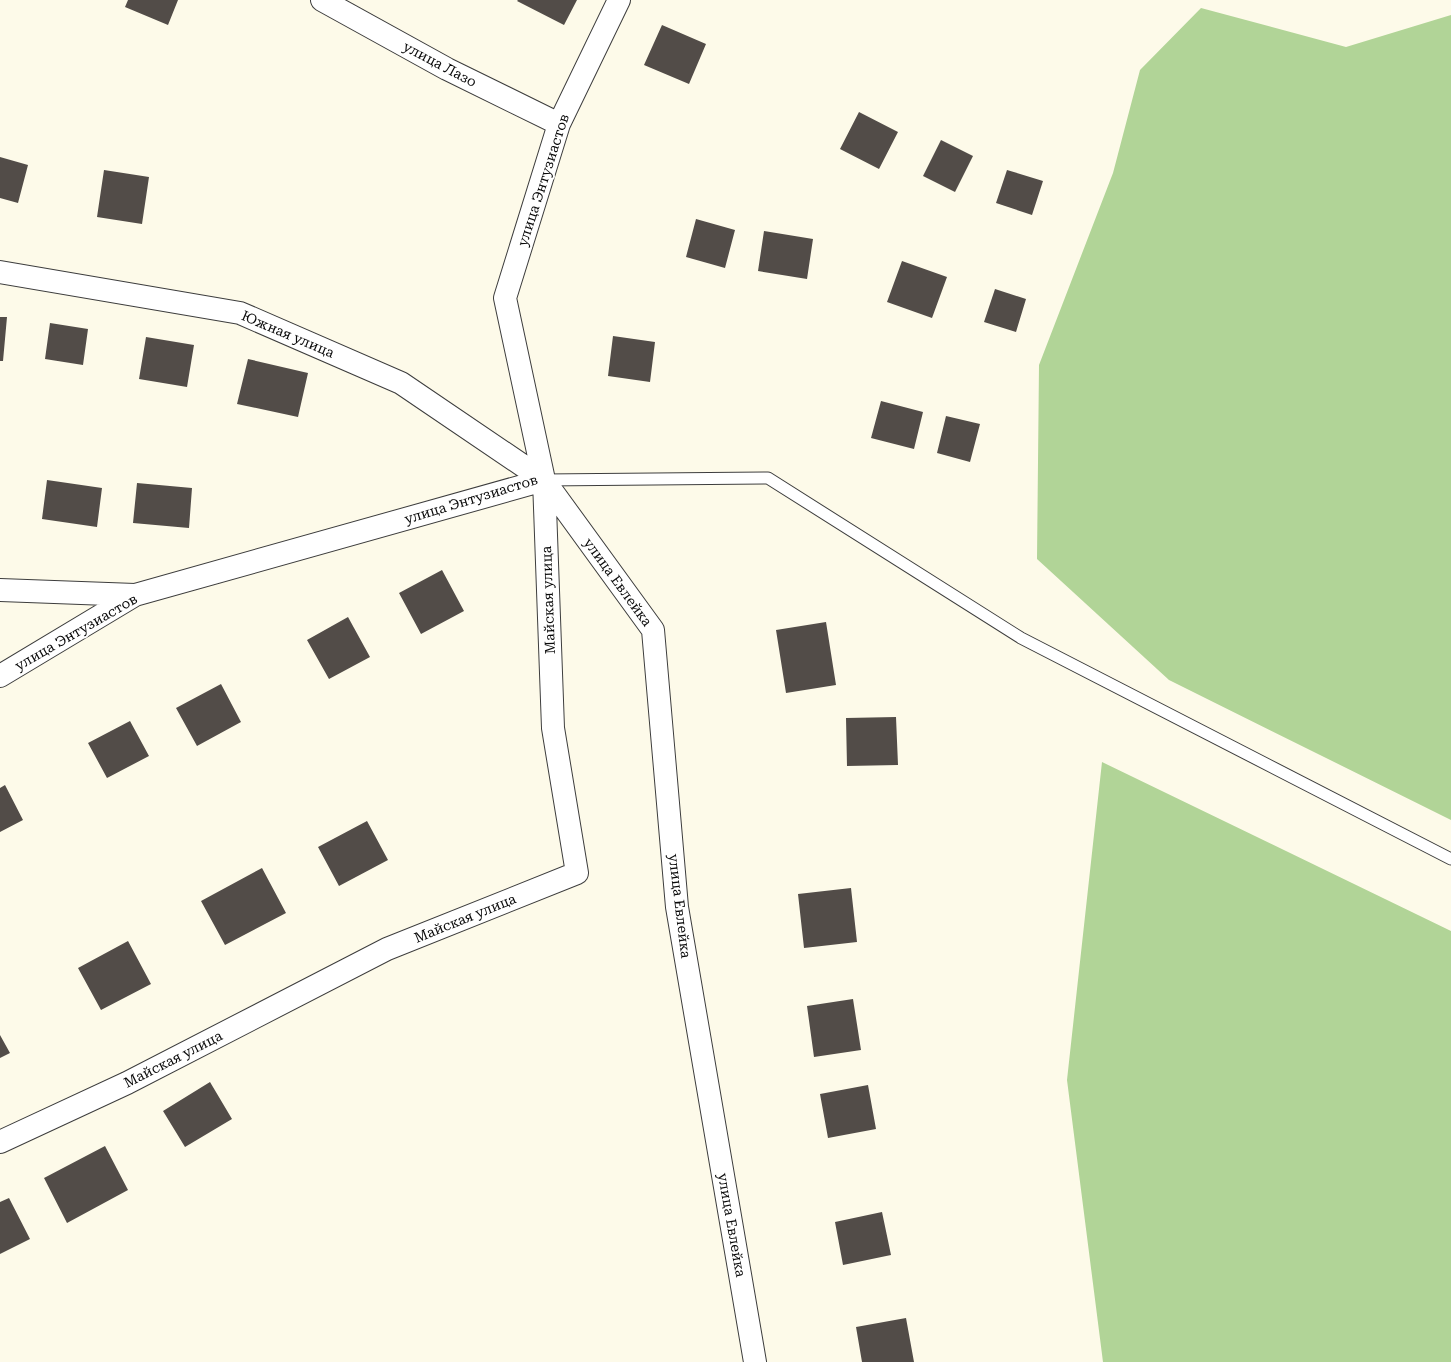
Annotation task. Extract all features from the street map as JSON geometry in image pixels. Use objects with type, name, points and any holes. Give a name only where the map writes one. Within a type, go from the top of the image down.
[{"type":"street","name":"улица Лазо","points":[[322,0],[447,68],[559,124]]},
{"type":"street","name":"улица Энтузиастов","points":[[0,676],[135,595],[544,480],[505,298],[559,124],[619,0]]},
{"type":"street","name":"Южная улица","points":[[0,272],[240,313],[401,383],[544,480]]},
{"type":"street","name":"Майская улица","points":[[0,1142],[127,1083],[387,949],[577,873],[554,728],[544,480]]},
{"type":"street","name":"улица Евлейка","points":[[544,480],[653,630],[677,907],[755,1362]]},
{"type":"street","points":[[0,590],[135,595]]},
{"type":"lane","points":[[544,480],[768,478],[1021,638],[1451,859]]},
{"type":"green space","points":[[1201,8],[1346,47],[1451,15],[1451,820],[1169,680],[1037,559],[1039,365],[1113,173],[1140,70]]},
{"type":"green space","points":[[1102,762],[1451,931],[1451,1362],[1103,1362],[1067,1080]]},
{"type":"building","points":[[128,0],[178,0],[168,25],[125,7]]},
{"type":"building","points":[[577,0],[564,25],[517,1]]},
{"type":"building","points":[[662,25],[706,44],[689,84],[644,65]]},
{"type":"building","points":[[859,112],[898,132],[879,169],[840,149]]},
{"type":"building","points":[[941,140],[973,156],[955,192],[923,176]]},
{"type":"building","points":[[0,157],[28,165],[18,203],[0,198]]},
{"type":"building","points":[[104,170],[149,177],[142,224],[97,217]]},
{"type":"building","points":[[1007,170],[1043,181],[1032,215],[996,203]]},
{"type":"building","points":[[696,219],[735,230],[725,268],[686,257]]},
{"type":"building","points":[[764,231],[813,239],[807,279],[758,271]]},
{"type":"building","points":[[902,261],[947,277],[932,318],[887,302]]},
{"type":"building","points":[[995,289],[1026,299],[1016,332],[984,322]]},
{"type":"building","points":[[0,317],[7,317],[3,361],[0,361]]},
{"type":"building","points":[[50,323],[88,329],[83,365],[45,359]]},
{"type":"building","points":[[613,336],[655,342],[650,382],[608,376]]},
{"type":"building","points":[[146,337],[194,345],[187,387],[139,379]]},
{"type":"building","points":[[248,359],[308,373],[298,417],[237,404]]},
{"type":"building","points":[[881,401],[923,412],[914,449],[871,438]]},
{"type":"building","points":[[946,416],[980,424],[970,462],[937,453]]},
{"type":"building","points":[[47,480],[102,488],[97,527],[42,519]]},
{"type":"building","points":[[137,483],[192,488],[189,528],[133,523]]},
{"type":"building","points":[[442,570],[464,611],[421,634],[399,593]]},
{"type":"building","points":[[348,617],[370,657],[329,679],[307,640]]},
{"type":"building","points":[[826,622],[836,685],[786,693],[776,630]]},
{"type":"building","points":[[221,684],[241,722],[197,746],[176,708]]},
{"type":"building","points":[[896,717],[898,765],[847,766],[846,718]]},
{"type":"building","points":[[130,721],[149,756],[107,778],[88,743]]},
{"type":"building","points":[[5,785],[23,820],[0,832],[0,788]]},
{"type":"building","points":[[367,821],[388,860],[339,886],[318,847]]},
{"type":"building","points":[[262,868],[286,913],[225,945],[201,901]]},
{"type":"building","points":[[851,888],[857,942],[804,948],[798,894]]},
{"type":"building","points":[[128,941],[151,984],[101,1010],[78,968]]},
{"type":"building","points":[[853,999],[861,1050],[814,1057],[807,1006]]},
{"type":"building","points":[[0,1035],[10,1053],[0,1058]]},
{"type":"building","points":[[210,1082],[232,1119],[185,1147],[163,1111]]},
{"type":"building","points":[[868,1085],[876,1129],[828,1138],[820,1094]]},
{"type":"building","points":[[105,1146],[128,1190],[67,1223],[44,1178]]},
{"type":"building","points":[[9,1198],[30,1239],[0,1254],[0,1202]]},
{"type":"building","points":[[882,1212],[891,1255],[843,1265],[835,1222]]},
{"type":"building","points":[[906,1318],[914,1362],[862,1362],[856,1327]]}]
